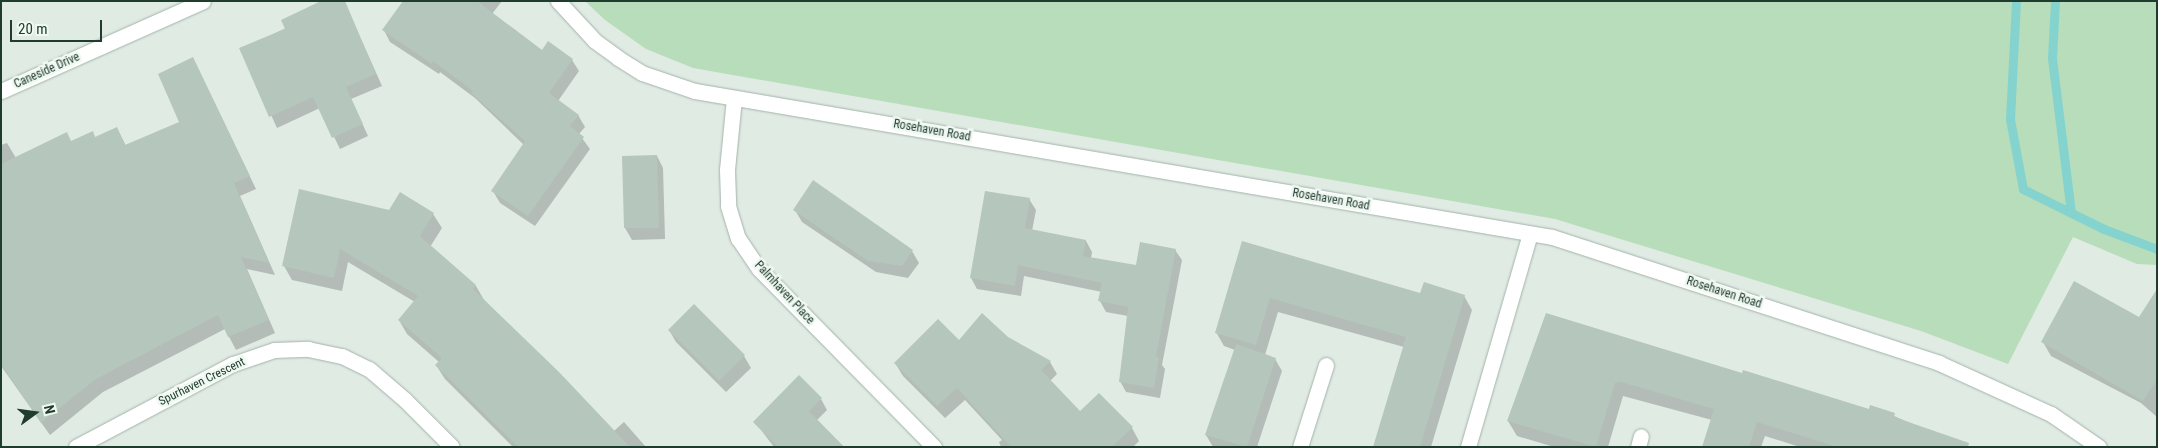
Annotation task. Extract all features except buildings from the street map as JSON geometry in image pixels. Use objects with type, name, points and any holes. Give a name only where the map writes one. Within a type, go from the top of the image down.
[{"type":"street","name":"Caneside Drive","points":[[1,91],[203,1]]},
{"type":"street","name":"Rosehaven Road","points":[[558,1],[595,40],[642,73],[696,92],[1552,237],[1939,363],[2051,414],[2099,447]]},
{"type":"street","name":"Palmhaven Place","points":[[734,98],[727,170],[728,206],[738,238],[759,269],[934,447]]},
{"type":"street","points":[[1468,447],[1530,234]]},
{"type":"street","name":"Spurhaven Crescent","points":[[76,447],[233,364],[274,350],[308,349],[342,356],[369,369],[405,400],[452,447]]},
{"type":"street","points":[[1300,447],[1326,365]]},
{"type":"green space","points":[[585,1],[2157,1],[2157,265],[2137,264],[2073,237],[2008,364],[1921,331],[1555,219],[693,68],[646,49],[605,20]]},
{"type":"waterway","points":[[2016,1],[2010,119],[2023,189],[2104,229],[2157,249]]},
{"type":"waterway","points":[[2055,1],[2052,58],[2071,213]]}]
